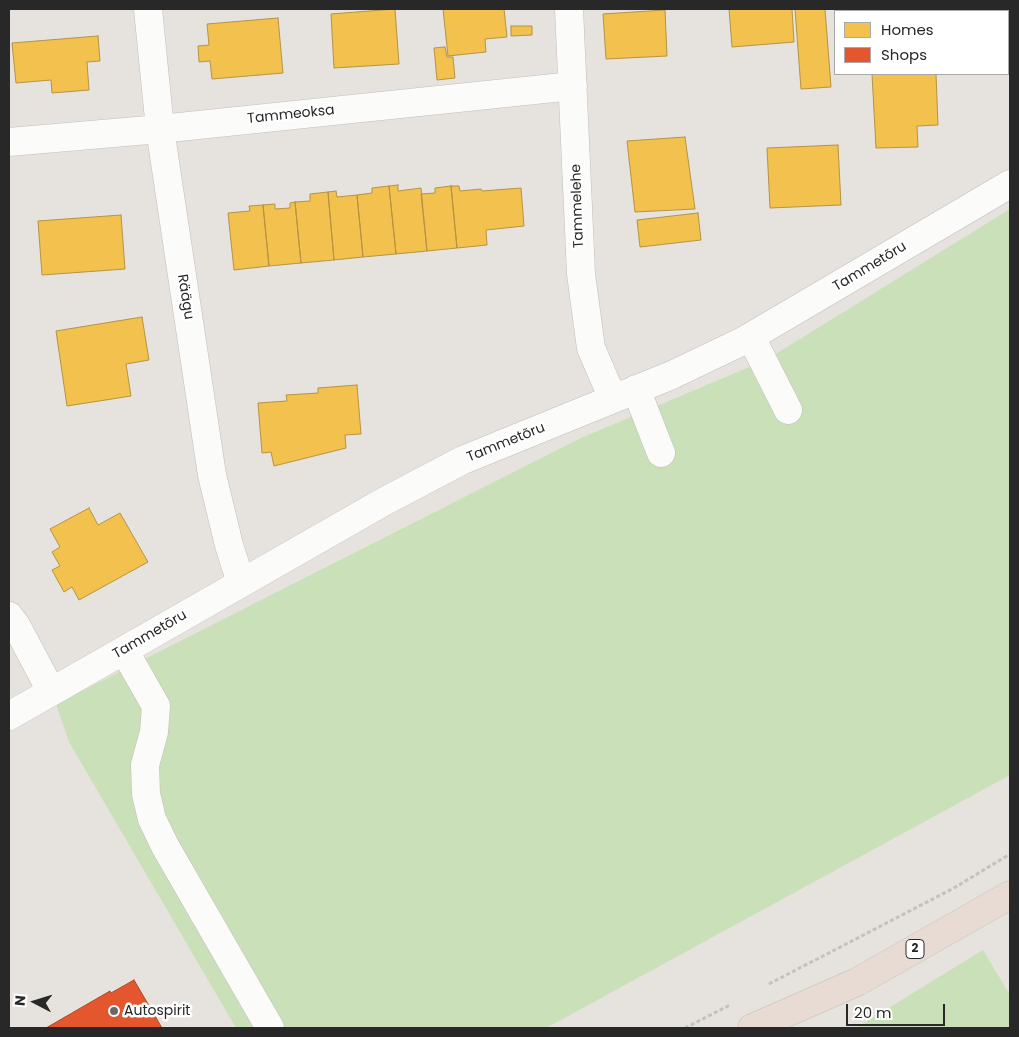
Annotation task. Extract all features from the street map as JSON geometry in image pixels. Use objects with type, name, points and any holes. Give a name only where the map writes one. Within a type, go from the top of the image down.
[{"type":"highway","name":"2","points":[[792,1028],[858,982],[1010,895]]},
{"type":"highway","name":"2","points":[[752,1028],[858,982]]},
{"type":"street","name":"Räägu","points":[[148,9],[160,129],[212,475],[229,545],[241,583]]},
{"type":"street","name":"Tammelehe","points":[[569,9],[581,274],[591,348],[624,394],[661,453]]},
{"type":"street","name":"Tammeoksa","points":[[9,142],[160,129],[573,86]]},
{"type":"street","name":"Tammetõru","points":[[9,716],[385,501],[463,460],[672,375],[751,337],[1010,184]]},
{"type":"street","points":[[751,337],[788,410]]},
{"type":"street","points":[[9,616],[16,624],[51,691]]},
{"type":"street","points":[[124,650],[156,706],[154,732],[145,765],[146,794],[152,819],[165,846],[270,1028]]},
{"type":"path","points":[[763,987],[954,888],[1010,854]]},
{"type":"path","points":[[685,1028],[737,1001]]},
{"type":"green space","points":[[1010,209],[1010,775],[546,1028],[236,1028],[69,742],[56,704],[581,438],[766,360]]},
{"type":"green space","points":[[983,950],[1010,995],[1010,1028],[856,1028]]},
{"type":"building: Homes","points":[[395,9],[399,64],[334,68],[331,14]]},
{"type":"building: Homes","points":[[443,9],[504,9],[507,37],[485,39],[486,52],[448,56]]},
{"type":"building: Homes","points":[[729,9],[792,9],[794,42],[732,47]]},
{"type":"building: Homes","points":[[795,9],[825,9],[831,87],[801,89]]},
{"type":"building: Homes","points":[[665,10],[667,56],[606,59],[603,14]]},
{"type":"building: Homes","points":[[278,18],[283,73],[212,79],[210,61],[199,62],[198,46],[209,45],[207,24]]},
{"type":"building: Homes","points":[[511,26],[532,26],[532,35],[511,36]]},
{"type":"building: Homes","points":[[98,36],[100,61],[87,62],[89,90],[52,93],[51,80],[16,83],[12,43]]},
{"type":"building: Homes","points":[[445,47],[447,57],[453,57],[455,78],[437,80],[434,48]]},
{"type":"building: Homes","points":[[872,75],[936,75],[938,125],[917,126],[918,147],[876,148]]},
{"type":"building: Homes","points":[[685,137],[695,209],[635,212],[627,141]]},
{"type":"building: Homes","points":[[838,145],[841,205],[770,208],[767,148]]},
{"type":"building: Homes","points":[[398,185],[398,191],[421,188],[427,251],[396,254],[389,186]]},
{"type":"building: Homes","points":[[389,186],[396,254],[363,257],[357,195],[372,193],[372,188]]},
{"type":"building: Homes","points":[[451,186],[459,186],[460,191],[521,188],[524,226],[486,230],[487,245],[457,248]]},
{"type":"building: Homes","points":[[451,186],[457,248],[427,251],[421,194],[435,193],[435,188]]},
{"type":"building: Homes","points":[[336,191],[337,197],[357,195],[363,257],[334,260],[328,192]]},
{"type":"building: Homes","points":[[328,192],[334,260],[301,263],[295,202],[310,201],[310,194]]},
{"type":"building: Homes","points":[[295,202],[301,263],[269,266],[263,205],[275,204],[275,209],[290,208],[290,203]]},
{"type":"building: Homes","points":[[263,205],[269,266],[234,270],[228,213],[250,211],[249,206]]},
{"type":"building: Homes","points":[[698,213],[701,240],[640,247],[637,220]]},
{"type":"building: Homes","points":[[121,215],[125,269],[42,275],[38,221]]},
{"type":"building: Homes","points":[[142,317],[149,360],[126,364],[131,396],[67,406],[56,331]]},
{"type":"building: Homes","points":[[357,385],[361,434],[345,435],[346,448],[274,466],[271,452],[262,453],[258,403],[287,401],[286,395],[318,393],[318,388]]},
{"type":"building: Homes","points":[[89,508],[98,525],[120,513],[148,562],[79,600],[72,587],[64,592],[52,570],[60,566],[52,552],[60,547],[50,529]]},
{"type":"building: Shops","name":"Autospirit","points":[[134,980],[162,1028],[46,1028],[110,991],[111,993]]},
{"type":"place","name":"Autospirit","points":[[114,1011]]}]
